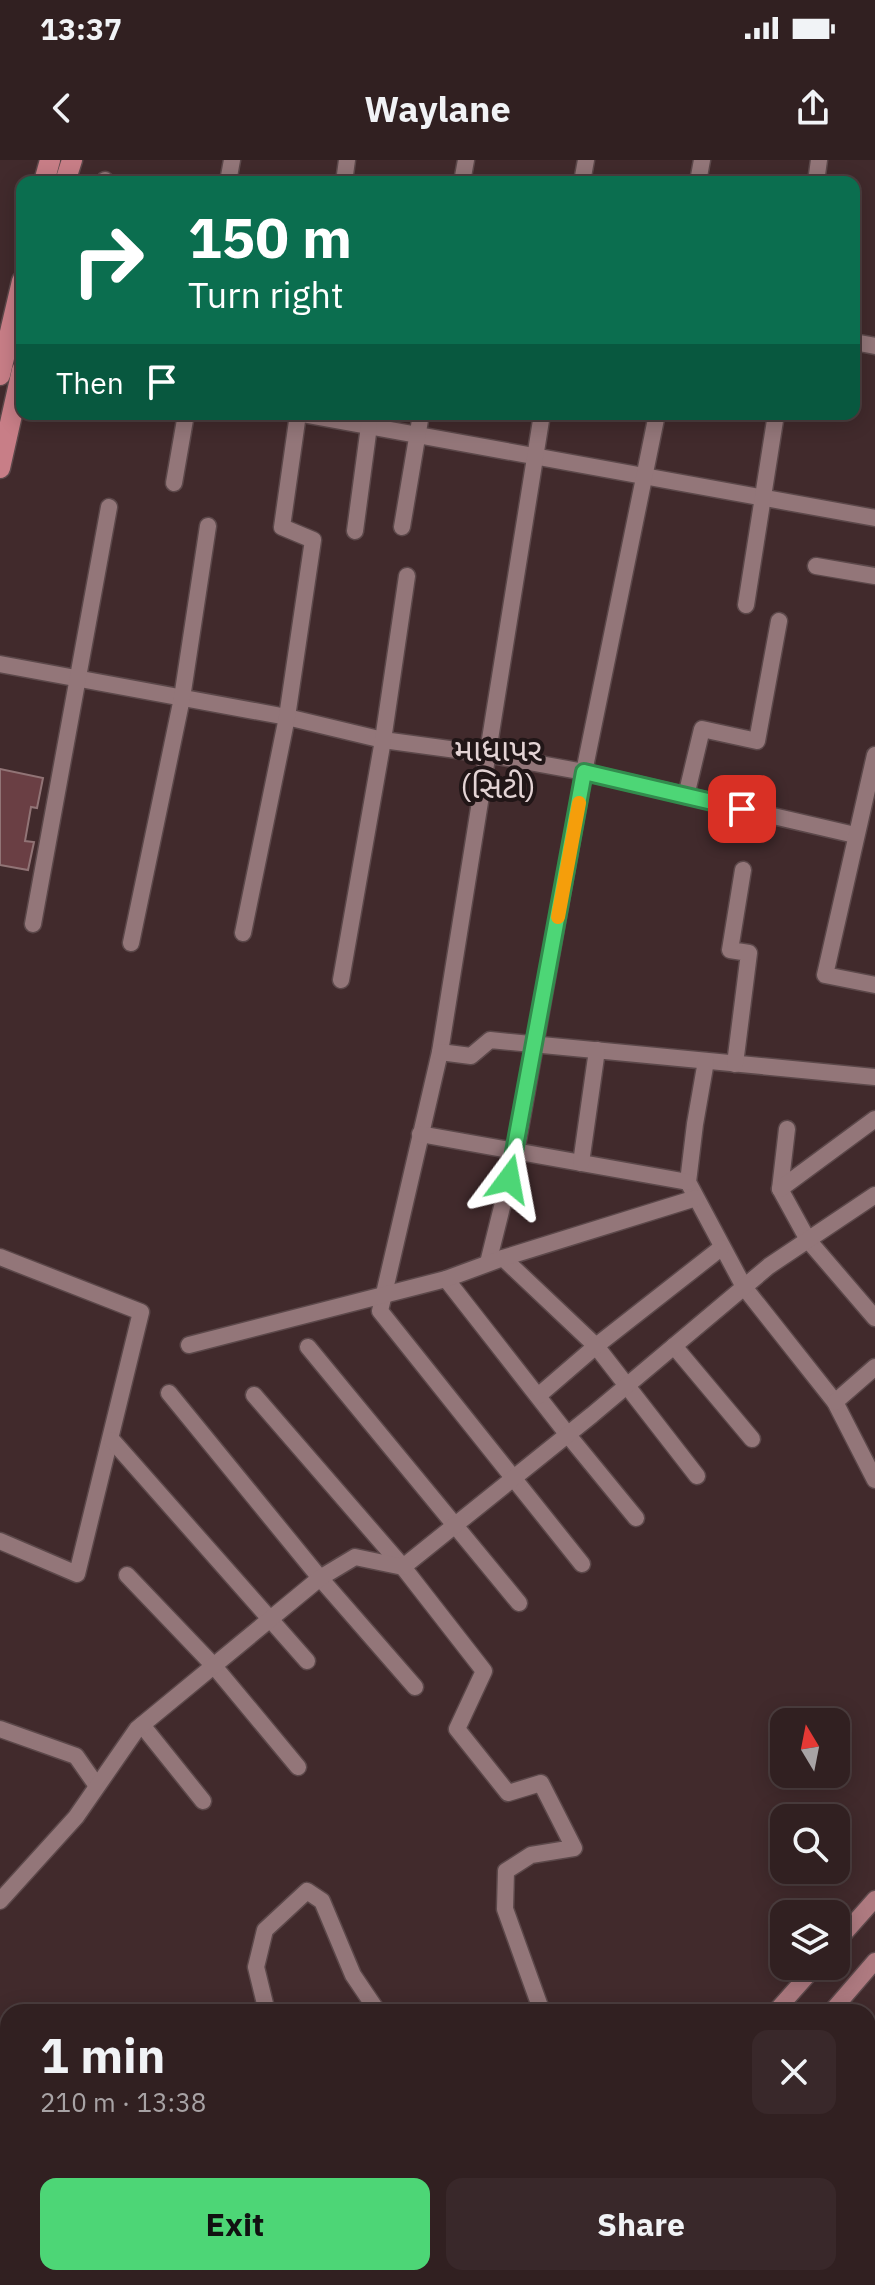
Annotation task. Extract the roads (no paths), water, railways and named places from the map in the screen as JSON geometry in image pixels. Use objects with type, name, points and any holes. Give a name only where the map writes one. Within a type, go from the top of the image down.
[{"type":"main road","points":[[0,375],[16,307]]},
{"type":"main road","points":[[0,468],[16,397]]},
{"type":"main road","points":[[850,1927],[875,1899]]},
{"type":"main road","points":[[838,2004],[875,1961]]},
{"type":"main road","points":[[782,2004],[804,1980]]},
{"type":"street","points":[[174,483],[185,420]]},
{"type":"street","points":[[243,933],[287,717],[313,540],[282,527],[299,420]]},
{"type":"street","points":[[334,420],[875,518]]},
{"type":"street","points":[[402,527],[420,420]]},
{"type":"street","points":[[541,420],[440,1052],[380,1311],[582,1564]]},
{"type":"street","points":[[496,1260],[584,772],[656,420]]},
{"type":"street","points":[[746,605],[775,420]]},
{"type":"street","points":[[355,531],[369,426]]},
{"type":"street","points":[[33,924],[109,507]]},
{"type":"street","points":[[131,943],[182,698],[208,526]]},
{"type":"street","points":[[816,566],[875,575]]},
{"type":"street","points":[[341,980],[383,740],[407,576]]},
{"type":"street","points":[[686,796],[702,729],[757,741],[779,621]]},
{"type":"street","points":[[0,664],[287,717],[383,740],[584,772],[855,835]]},
{"type":"street","points":[[875,755],[871,790],[855,835],[825,975],[875,985]]},
{"type":"street","points":[[735,1064],[749,953],[730,950],[743,870]]},
{"type":"street","points":[[440,1052],[471,1056],[490,1040],[875,1077]]},
{"type":"street","points":[[581,1163],[597,1050]]},
{"type":"street","points":[[706,1061],[688,1182],[744,1287],[835,1402],[875,1480]]},
{"type":"street","points":[[780,1189],[875,1119]]},
{"type":"street","points":[[787,1129],[780,1189],[808,1240],[875,1318]]},
{"type":"street","points":[[420,1134],[688,1182]]},
{"type":"street","points":[[403,1567],[568,1435],[769,1266],[875,1195]]},
{"type":"street","points":[[189,1345],[446,1279],[496,1260],[696,1198]]},
{"type":"street","points":[[538,1396],[596,1346],[721,1248]]},
{"type":"street","points":[[0,1257],[141,1312],[77,1574],[0,1541]]},
{"type":"street","points":[[496,1260],[596,1346],[697,1476]]},
{"type":"street","points":[[446,1279],[636,1518]]},
{"type":"street","points":[[674,1346],[752,1439]]},
{"type":"street","points":[[308,1347],[519,1603]]},
{"type":"street","points":[[835,1402],[875,1367]]},
{"type":"street","points":[[169,1393],[320,1578],[415,1687]]},
{"type":"street","points":[[254,1395],[403,1567],[484,1671],[457,1729],[508,1793],[541,1783],[574,1848],[531,1855],[506,1871],[505,1909],[539,2004]]},
{"type":"street","points":[[112,1440],[307,1661]]},
{"type":"street","points":[[0,1901],[76,1817],[142,1725],[320,1578],[355,1557],[403,1567]]},
{"type":"street","points":[[127,1575],[214,1666],[298,1767]]},
{"type":"street","points":[[142,1725],[203,1801]]},
{"type":"street","points":[[0,1729],[76,1756],[97,1786]]},
{"type":"street","points":[[265,2004],[256,1967],[265,1930],[307,1891],[322,1901],[353,1975],[373,2004]]},
{"type":"district","name":"માધાપર (સિટી)","points":[[498,768]]}]
